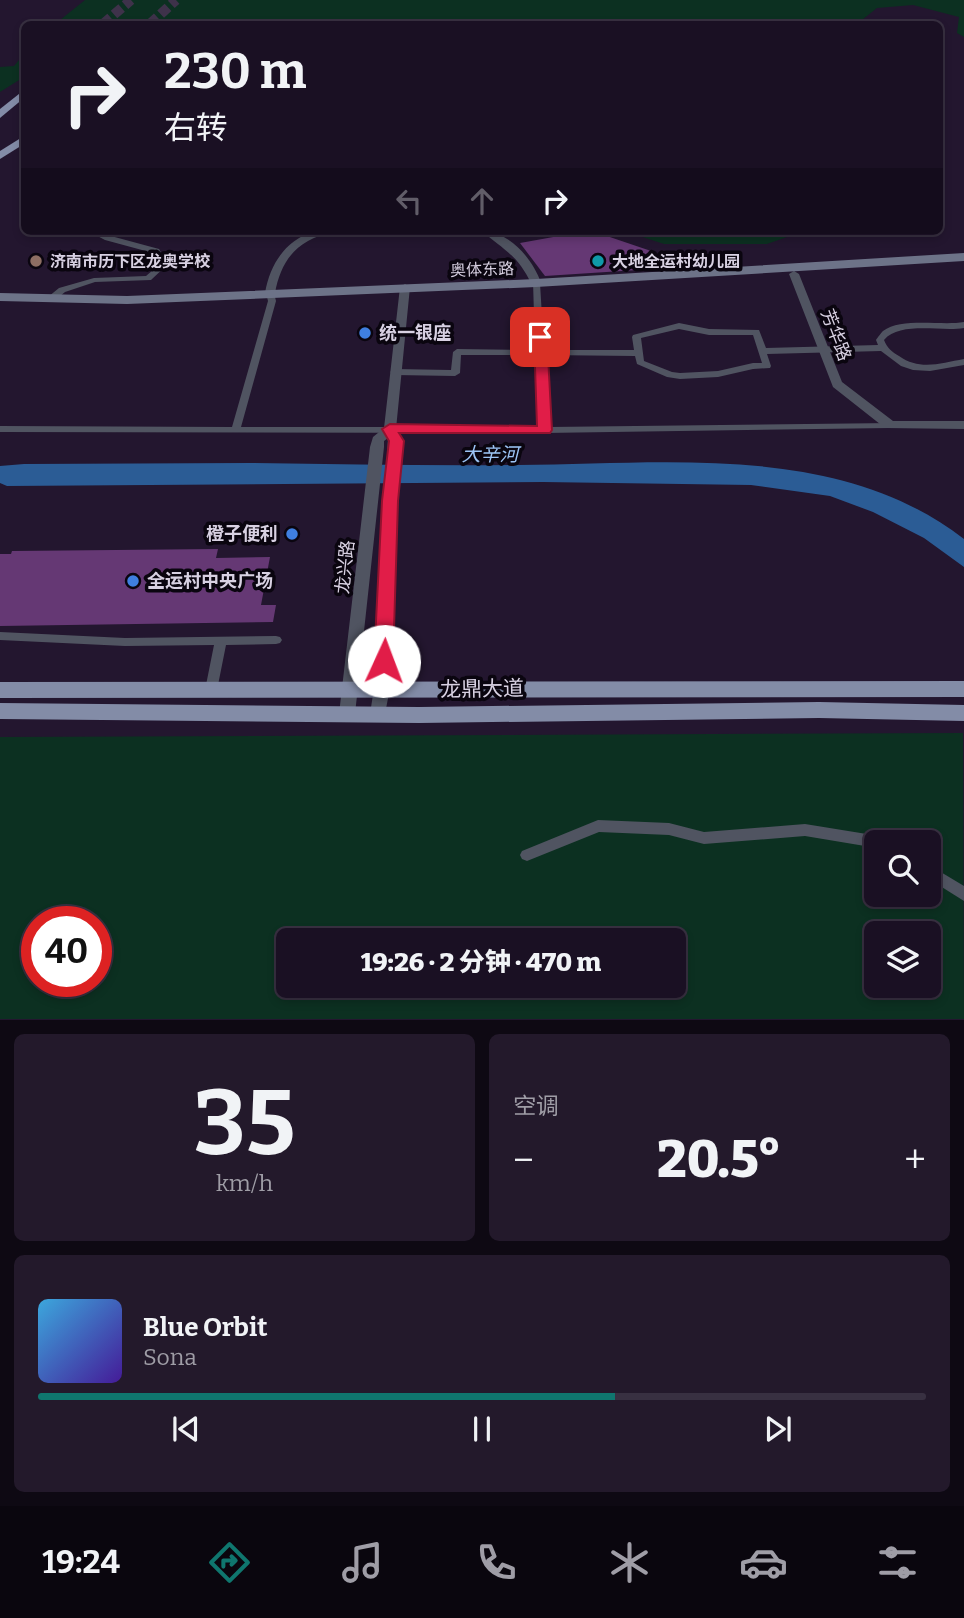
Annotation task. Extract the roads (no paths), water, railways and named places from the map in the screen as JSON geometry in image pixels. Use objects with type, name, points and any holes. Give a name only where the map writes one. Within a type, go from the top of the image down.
[{"type":"main road","points":[[0,115],[21,96]]},
{"type":"main road","points":[[0,156],[21,141]]},
{"type":"main road","name":"奥体东路","points":[[537,286],[964,257]]},
{"type":"main road","points":[[0,305],[90,308],[964,264]]},
{"type":"main road","points":[[0,297],[127,300],[271,297]]},
{"type":"main road","name":"龙鼎大道","points":[[0,690],[964,689]]},
{"type":"main road","name":"龙鼎大道","points":[[0,711],[378,714],[819,710],[964,713]]},
{"type":"street","points":[[51,299],[62,290],[94,280],[148,278],[164,264],[156,251],[101,235]]},
{"type":"street","points":[[236,429],[271,297],[272,275],[283,254],[310,235]]},
{"type":"street","points":[[493,235],[514,249],[534,275],[537,286],[544,430]]},
{"type":"street","name":"芳华路","points":[[794,274],[837,384],[890,425]]},
{"type":"street","name":"龙兴路","points":[[378,714],[382,688],[390,501],[396,441],[390,429],[404,291]]},
{"type":"street","points":[[964,325],[935,328],[895,327],[880,340],[883,348],[907,367],[932,369],[964,362]]},
{"type":"street","points":[[679,326],[709,332],[756,332],[767,366],[697,376],[670,375],[640,362],[639,353],[636,337],[679,326]]},
{"type":"street","points":[[762,351],[883,348]]},
{"type":"street","points":[[396,372],[455,373],[457,352],[639,353]]},
{"type":"street","points":[[0,429],[544,430],[964,425]]},
{"type":"street","name":"龙兴路","points":[[347,714],[378,440],[390,429]]},
{"type":"street","points":[[0,636],[125,642],[276,640]]},
{"type":"street","points":[[211,690],[221,641]]},
{"type":"street","points":[[527,855],[598,826],[668,829],[704,838],[805,830],[864,840]]},
{"type":"street","points":[[941,879],[964,894]]},
{"type":"water","points":[[691,462],[750,465],[807,473],[862,486],[915,508],[964,539],[964,567],[924,538],[873,512],[830,496],[751,485],[543,482],[7,486],[0,483],[0,466],[24,464],[484,465]]},
{"type":"tunnel","points":[[106,21],[131,0]]},
{"type":"tunnel","points":[[153,21],[176,0]]},
{"type":"place","name":"济南市历下区龙奥学校","points":[[36,261]]},
{"type":"place","name":"大地全运村幼儿园","points":[[598,261]]},
{"type":"place","name":"统一银座","points":[[365,333]]},
{"type":"place","name":"橙子便利","points":[[292,534]]},
{"type":"place","name":"全运村中央广场","points":[[133,581]]},
{"type":"water label","name":"大辛河","points":[[490,454]]}]
